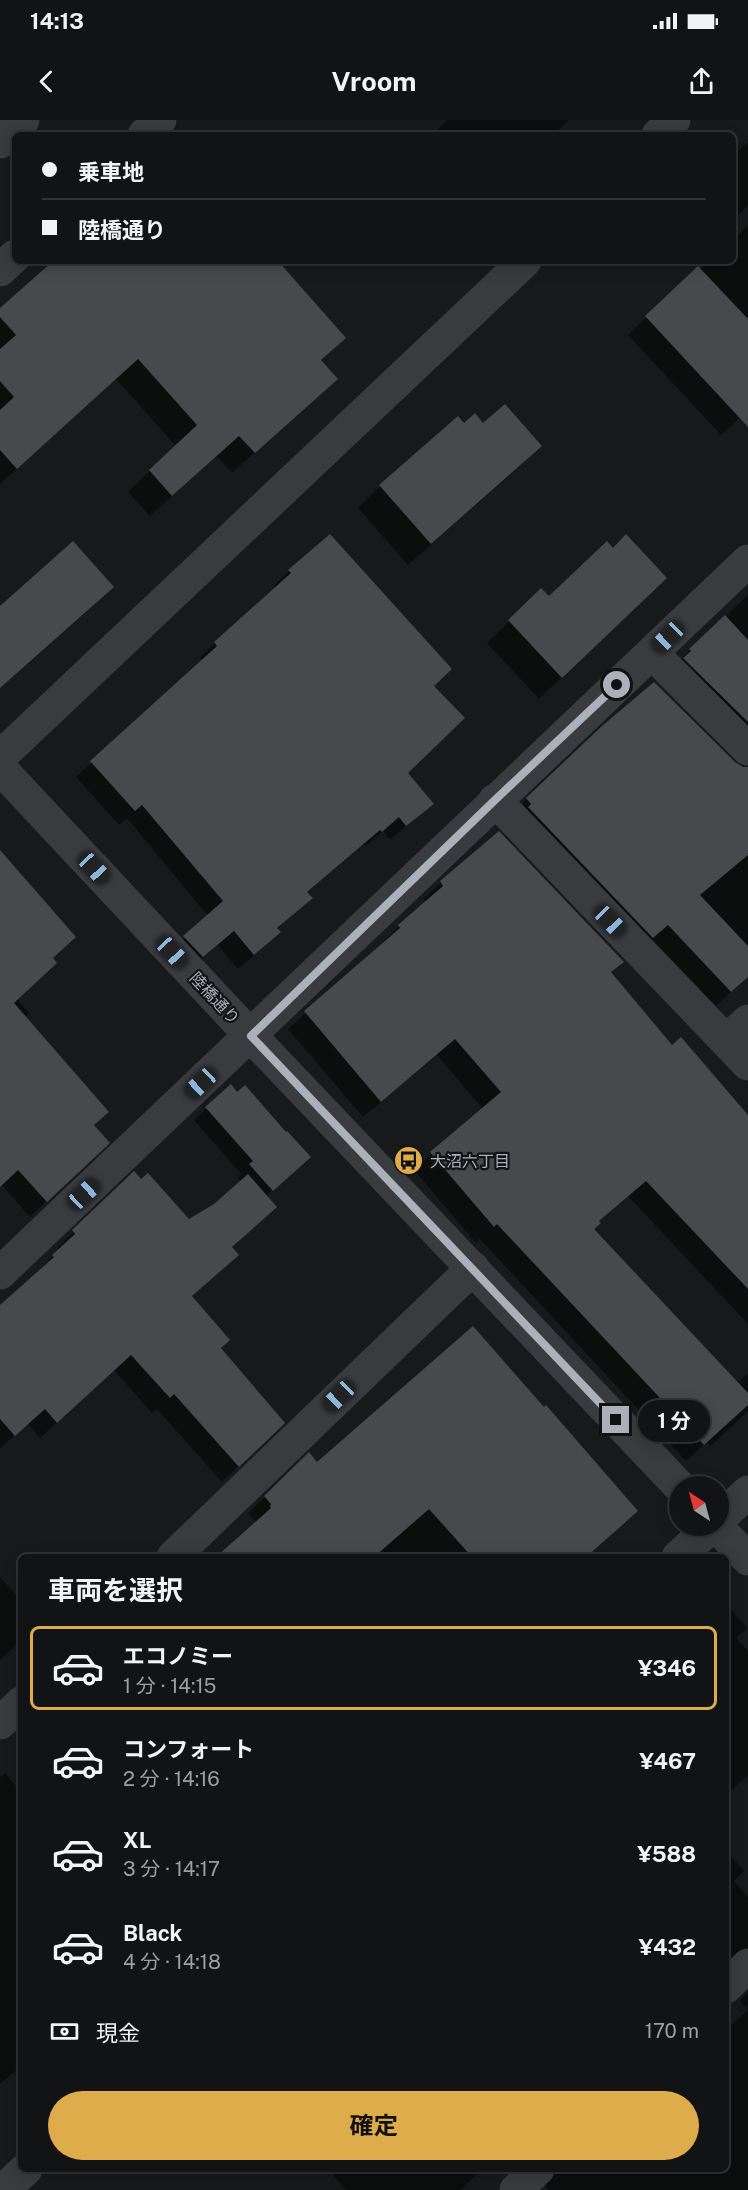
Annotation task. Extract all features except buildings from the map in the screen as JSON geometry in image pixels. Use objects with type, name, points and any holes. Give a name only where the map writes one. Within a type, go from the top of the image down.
[{"type":"street","points":[[0,142],[23,120]]},
{"type":"street","points":[[147,132],[160,120]]},
{"type":"street","points":[[661,132],[674,120]]},
{"type":"street","points":[[0,270],[12,259]]},
{"type":"street","points":[[0,757],[522,264]]},
{"type":"street","points":[[0,1273],[748,561]]},
{"type":"street","points":[[652,652],[748,749]]},
{"type":"street","name":"陸橋通り","points":[[0,768],[670,1476]]},
{"type":"street","points":[[495,800],[741,1042]]},
{"type":"street","points":[[176,1554],[473,1268]]},
{"type":"street","points":[[729,1510],[748,1492]]},
{"type":"street","points":[[681,1554],[702,1536]]},
{"type":"street","points":[[724,1536],[748,1559]]},
{"type":"street","points":[[0,1723],[18,1706]]},
{"type":"street","points":[[729,1984],[748,1965]]},
{"type":"street","points":[[3,2190],[23,2172]]},
{"type":"street","points":[[516,2190],[535,2172]]},
{"type":"place","name":"大沼六丁目","points":[[409,1161]]},
{"type":"route","points":[[616,1420],[251,1036],[617,685]]}]
